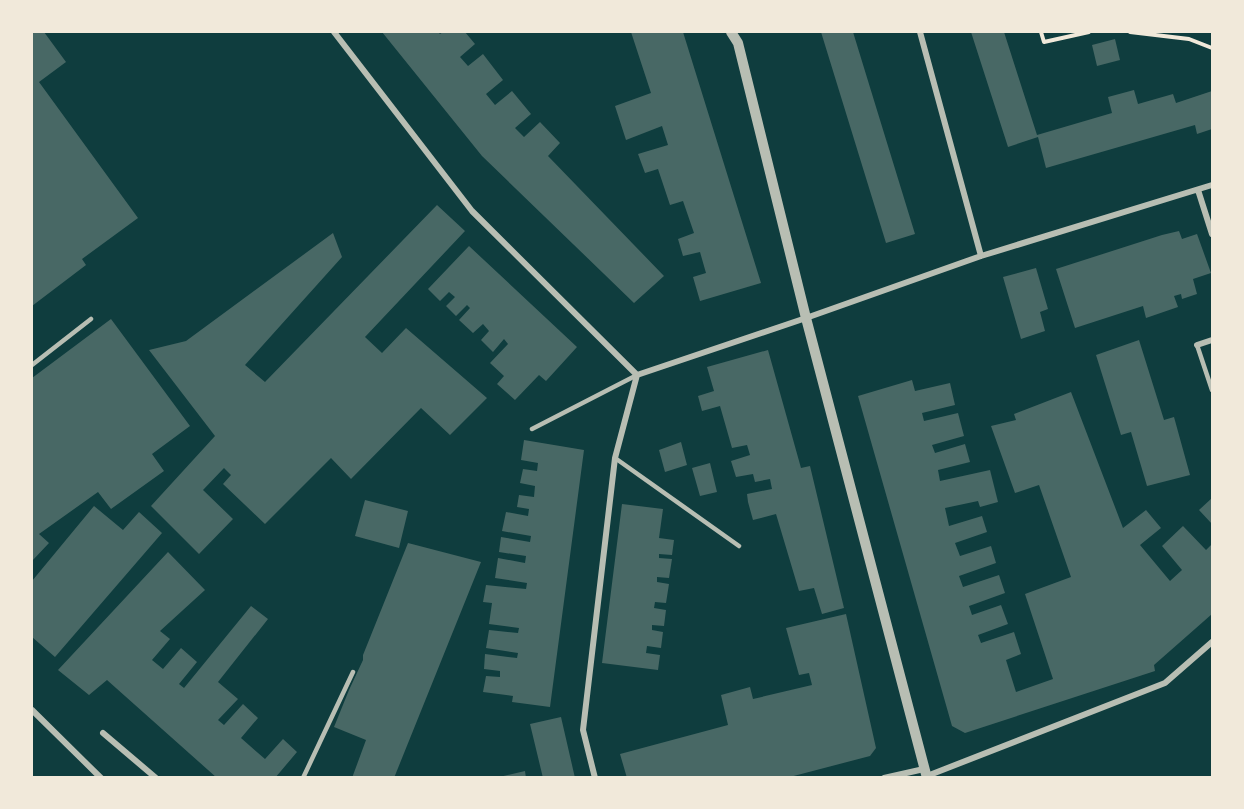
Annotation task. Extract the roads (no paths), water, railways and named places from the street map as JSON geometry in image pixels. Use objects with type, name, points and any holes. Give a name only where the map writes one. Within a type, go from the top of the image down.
[{"type":"street","points":[[334,32],[472,211],[637,375]]},
{"type":"street","points":[[731,32],[738,43]]},
{"type":"street","points":[[737,32],[806,318],[926,774]]},
{"type":"street","points":[[920,32],[981,256]]},
{"type":"street","points":[[637,375],[981,256],[1212,185]]},
{"type":"street","points":[[1198,190],[1212,234]]},
{"type":"street","points":[[1197,345],[1212,340]]},
{"type":"street","points":[[595,777],[583,730],[615,458],[637,375]]},
{"type":"street","points":[[884,777],[926,774],[1165,683],[1212,642]]},
{"type":"street","points":[[32,710],[101,777]]},
{"type":"street","points":[[103,733],[156,777]]},
{"type":"lane","points":[[32,365],[91,319]]},
{"type":"lane","points":[[1197,345],[1212,390]]},
{"type":"lane","points":[[532,429],[637,375]]},
{"type":"lane","points":[[615,458],[739,546]]},
{"type":"lane","points":[[303,777],[353,672]]}]
